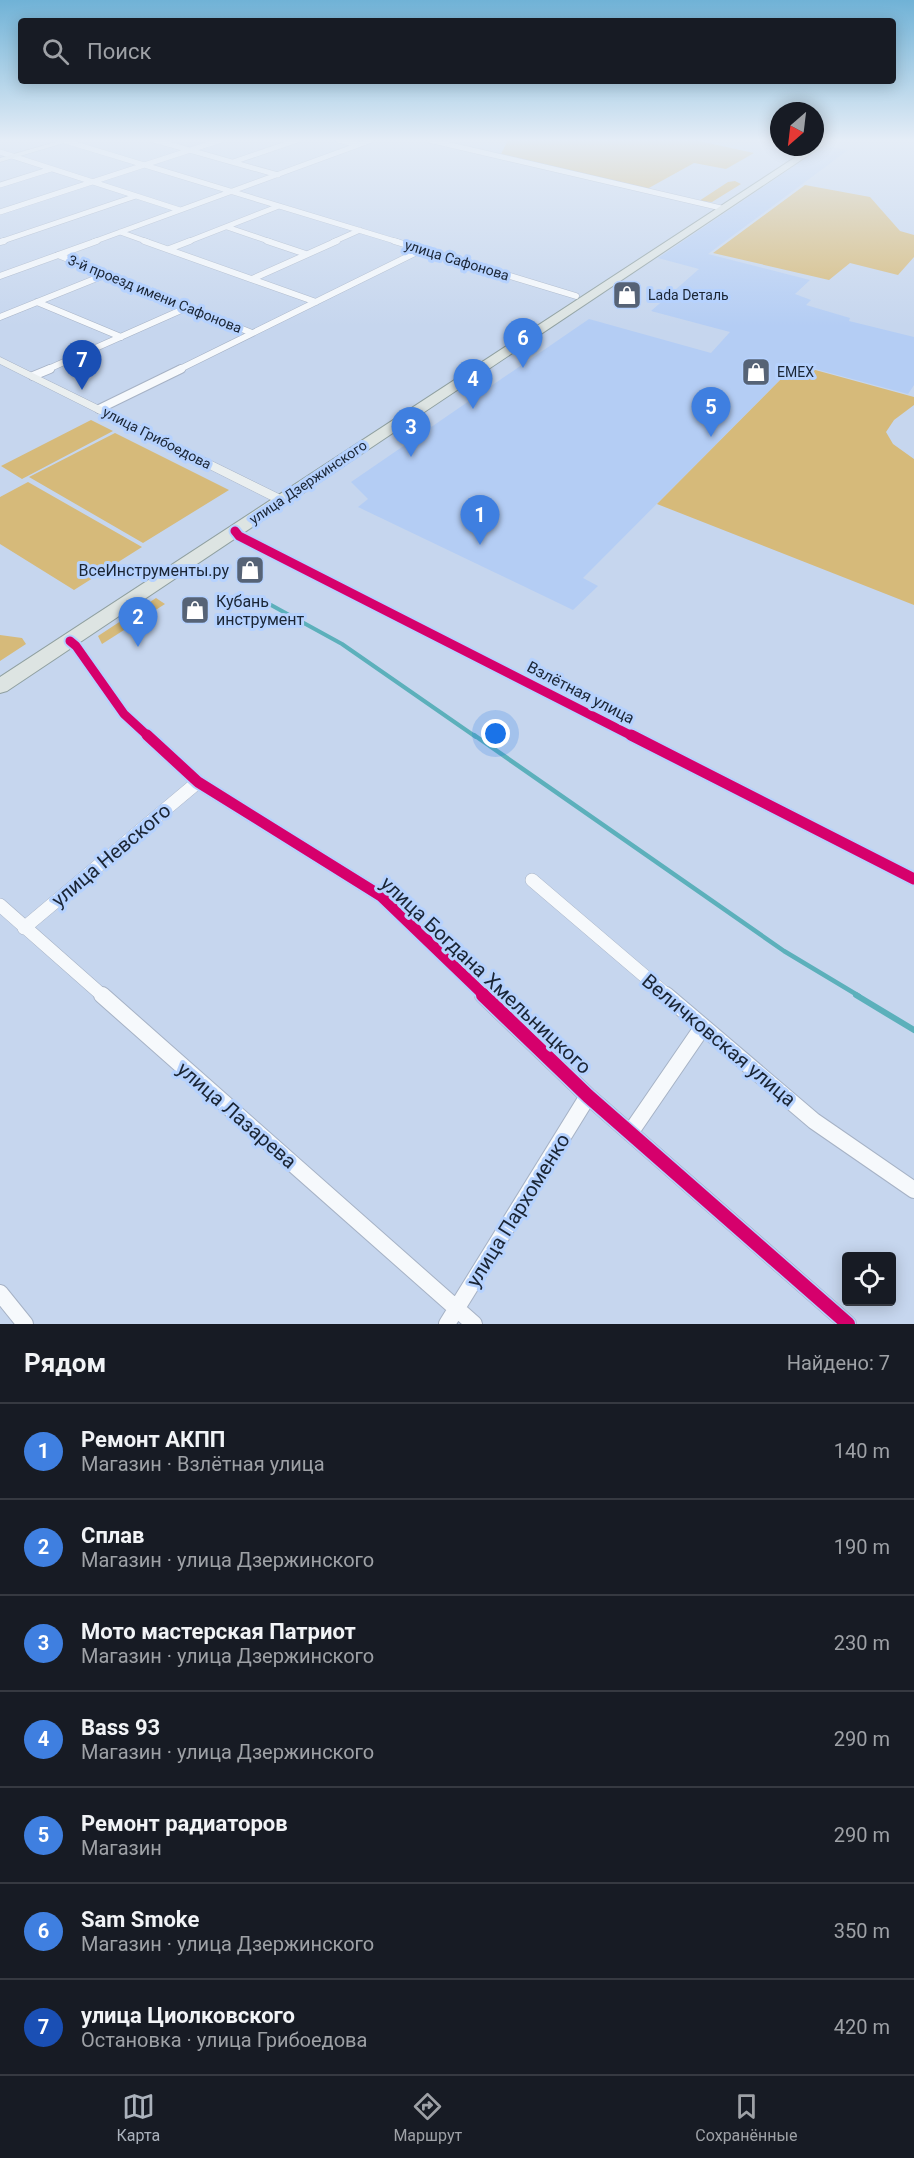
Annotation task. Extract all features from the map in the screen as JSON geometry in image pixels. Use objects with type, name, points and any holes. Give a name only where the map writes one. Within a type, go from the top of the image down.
[{"type":"main road","name":"улица Дзержинского","points":[[0,686],[235,531],[277,497],[576,296],[726,202]]},
{"type":"main road","name":"улица Дзержинского","points":[[0,671],[277,497],[726,202]]},
{"type":"street","points":[[0,212],[31,202]]},
{"type":"street","points":[[0,242],[119,202]]},
{"type":"street","points":[[153,202],[181,211]]},
{"type":"street","points":[[0,276],[206,202]]},
{"type":"street","name":"улица Сафонова","points":[[265,202],[576,296]]},
{"type":"street","points":[[695,202],[718,207]]},
{"type":"street","points":[[169,249],[279,206]]},
{"type":"street","points":[[227,227],[306,254]]},
{"type":"street","points":[[252,279],[360,230]]},
{"type":"street","points":[[120,232],[316,302]]},
{"type":"street","points":[[99,409],[423,249]]},
{"type":"street","name":"3-й проезд имени Сафонова","points":[[58,255],[252,333]]},
{"type":"street","points":[[0,317],[106,274]]},
{"type":"street","points":[[37,302],[121,337]]},
{"type":"street","points":[[33,376],[188,307]]},
{"type":"street","name":"улица Грибоедова","points":[[0,360],[277,497]]},
{"type":"street","name":"Взлётная улица","points":[[235,531],[239,536],[914,879]]},
{"type":"street","name":"улица Богдана Хмельницкого","points":[[70,641],[124,714],[198,782],[381,896],[588,1096],[848,1324]]},
{"type":"street","name":"улица Невского","points":[[24,928],[198,782]]},
{"type":"street","name":"Величковская улица","points":[[532,880],[702,1028],[814,1120],[914,1190]]},
{"type":"street","name":"улица Лазарева","points":[[0,905],[474,1324]]},
{"type":"street","points":[[630,1133],[702,1028]]},
{"type":"street","name":"улица Пархоменко","points":[[447,1324],[588,1096]]},
{"type":"street","points":[[0,1293],[25,1324]]},
{"type":"shaded area","points":[[741,202],[778,202],[708,254],[810,280],[795,294],[811,300],[806,305],[850,318],[849,321],[914,337],[914,385],[908,394],[793,363],[784,376],[583,578],[598,586],[573,610],[358,507],[368,499],[351,482],[589,319],[711,353],[730,332],[651,311],[699,269],[658,258]]},
{"type":"shaded area","points":[[782,202],[874,202],[900,231],[914,235],[914,257],[898,275],[850,263],[829,280],[713,253]]},
{"type":"shaded area","points":[[797,365],[914,397],[914,405],[894,420],[886,432],[893,444],[914,459],[914,605],[657,504],[784,376],[788,377]]},
{"type":"shaded area","points":[[91,420],[113,431],[22,479],[1,466]]},
{"type":"shaded area","points":[[115,433],[229,490],[143,543],[29,477]]},
{"type":"shaded area","points":[[28,482],[142,547],[74,590],[0,544],[0,497]]},
{"type":"shaded area","points":[[156,598],[165,604],[102,644],[98,636]]},
{"type":"shaded area","points":[[0,635],[22,638],[26,644],[0,661]]},
{"type":"waterway","points":[[271,605],[342,644],[476,737]]},
{"type":"waterway","points":[[474,735],[784,951],[859,996]]},
{"type":"waterway","points":[[856,995],[914,1030]]},
{"type":"cycle path","points":[[235,531],[239,536],[914,879]]},
{"type":"cycle path","points":[[70,641],[76,646],[124,714],[198,782],[381,896],[588,1096],[848,1324]]},
{"type":"place","name":"Lada Dеталь","points":[[627,295]]},
{"type":"place","name":"Sam Smoke","points":[[523,368]]},
{"type":"place","name":"EMEX","points":[[756,372]]},
{"type":"place","name":"улица Циолковского","points":[[82,390]]},
{"type":"place","name":"Bass 93","points":[[473,409]]},
{"type":"place","name":"Ремонт радиаторов","points":[[711,437]]},
{"type":"place","name":"Мото мастерская Патриот","points":[[411,457]]},
{"type":"place","name":"Ремонт АКПП","points":[[480,545]]},
{"type":"place","name":"ВсеИнструменты.ру","points":[[250,570]]},
{"type":"place","name":"Кубань инструмент","points":[[195,610]]},
{"type":"place","name":"Сплав","points":[[138,647]]}]
